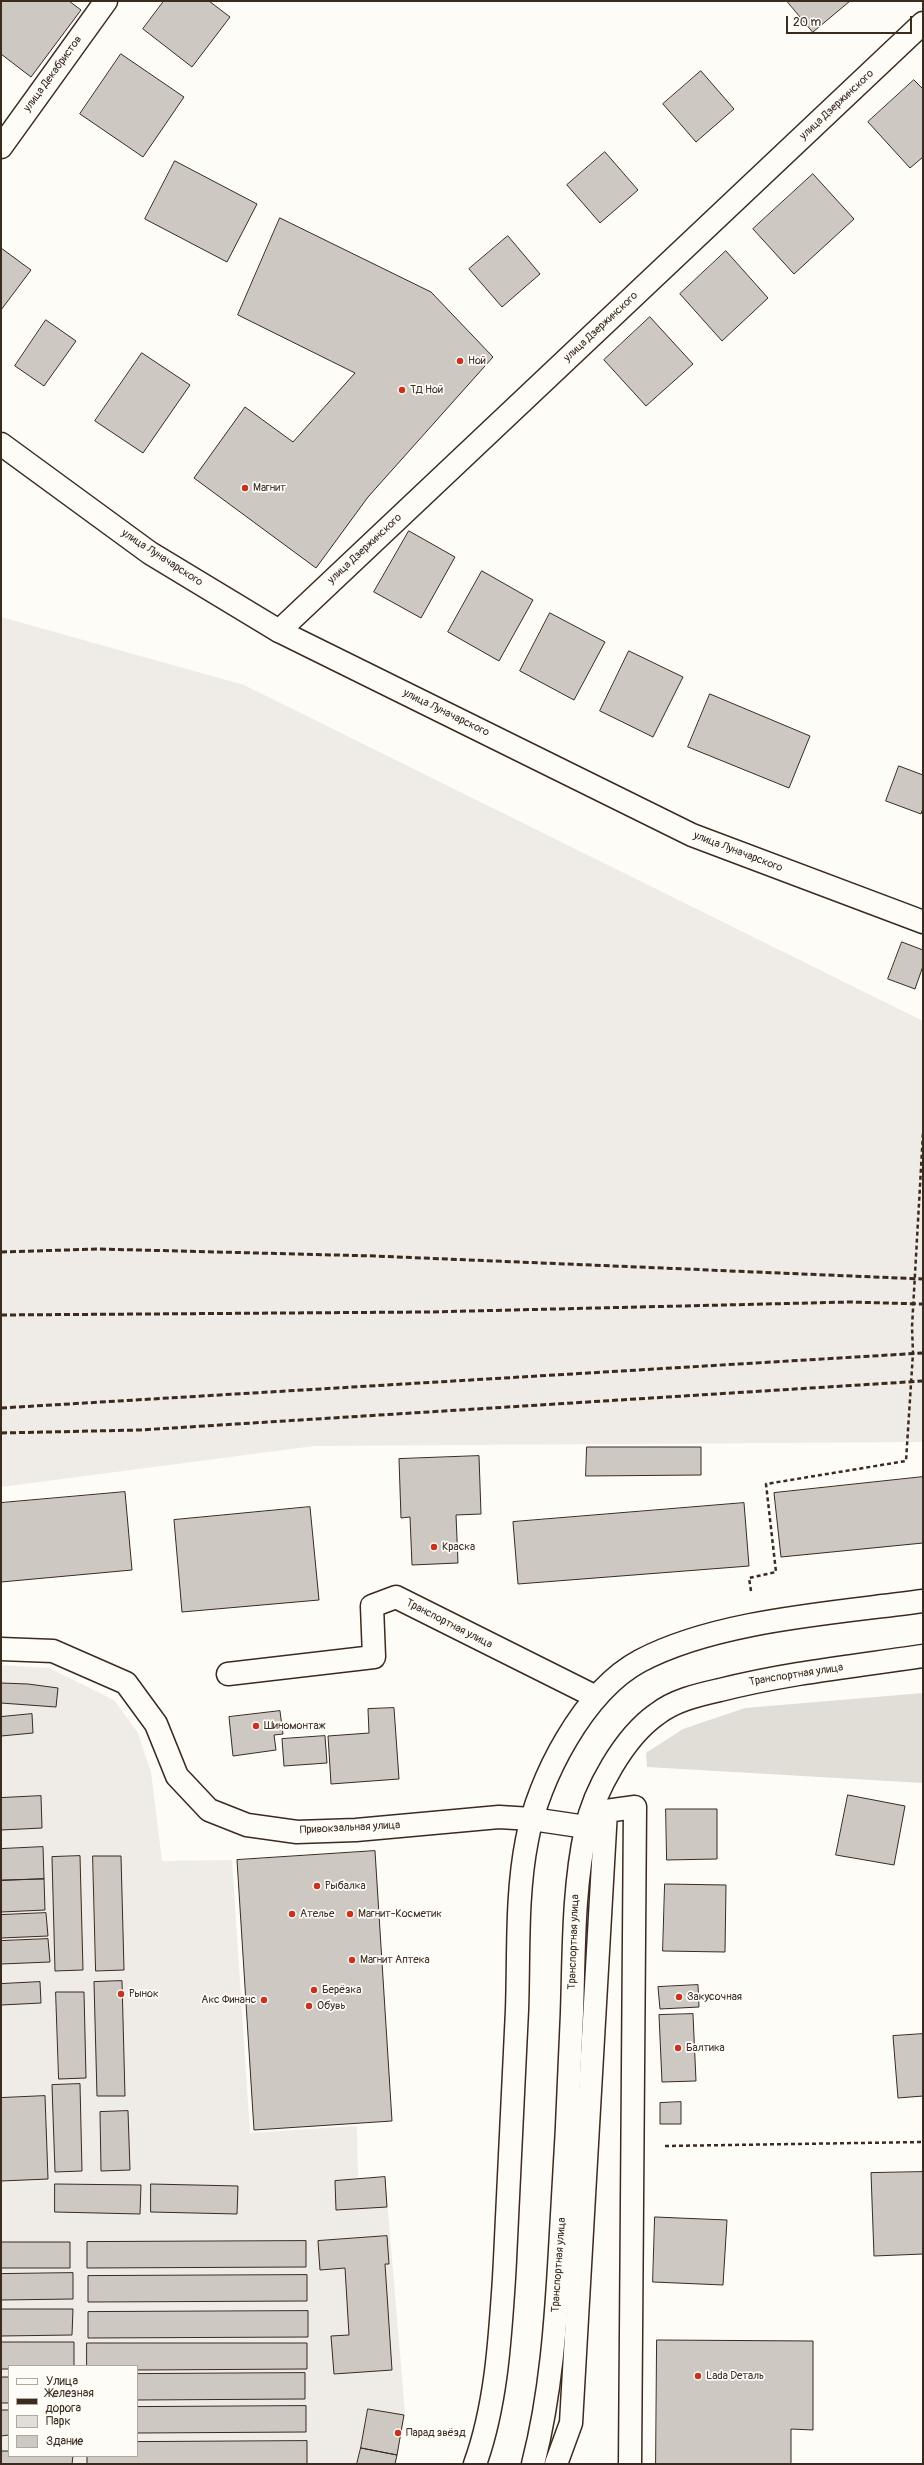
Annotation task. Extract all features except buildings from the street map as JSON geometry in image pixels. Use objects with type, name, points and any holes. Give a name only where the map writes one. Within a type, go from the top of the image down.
[{"type":"street","name":"улица Декабристов","points":[[1,147],[106,1]]},
{"type":"street","name":"улица Дзержинского","points":[[279,631],[923,23]]},
{"type":"street","name":"улица Луначарского","points":[[1,444],[150,553],[279,631],[692,835],[923,922]]},
{"type":"street","name":"Транспортная улица","points":[[228,1674],[374,1657],[372,1606],[396,1597],[596,1697]]},
{"type":"street","points":[[475,2464],[481,2447],[494,2384],[502,2308],[512,2145],[521,1885],[527,1839],[548,1771],[596,1697],[624,1671],[667,1649],[755,1624],[923,1601]]},
{"type":"street","name":"Привокзальная улица","points":[[1,1649],[53,1651],[126,1683],[156,1724],[177,1776],[209,1810],[247,1825],[297,1832],[356,1830],[499,1817],[532,1819],[586,1827]]},
{"type":"street","name":"Транспортная улица","points":[[533,2464],[548,2392],[556,2313],[567,2148],[576,1891],[586,1827],[615,1761],[636,1734],[657,1714],[685,1699],[764,1678],[923,1656]]},
{"type":"street","points":[[556,2464],[571,2423],[606,1811],[635,1807],[631,2147],[630,2464]]},
{"type":"path","points":[[755,1624],[749,1578],[776,1572],[766,1484],[906,1461],[913,1353],[912,1327],[923,1133]]},
{"type":"path","points":[[631,2147],[923,2142]]},
{"type":"shaded area","points":[[1,617],[244,685],[923,1021],[923,1442],[314,1446],[1,1487]]},
{"type":"shaded area","name":"Рынок","points":[[1,1665],[49,1668],[114,1700],[138,1733],[151,1772],[162,1861],[232,1860],[250,2133],[357,2126],[358,2178],[385,2176],[405,2413],[396,2464],[1,2464]]},
{"type":"green space","points":[[923,1693],[923,1783],[647,1767],[646,1753],[683,1729],[745,1708]]},
{"type":"railway","points":[[1,1252],[99,1249],[375,1256],[923,1279]]},
{"type":"railway","points":[[1,1315],[428,1312],[850,1302],[923,1304]]},
{"type":"railway","points":[[1,1408],[923,1353]]},
{"type":"railway","points":[[1,1433],[140,1430],[923,1381]]},
{"type":"place","name":"Ной","points":[[460,361]]},
{"type":"place","name":"ТД Ной","points":[[402,390]]},
{"type":"place","name":"Магнит","points":[[245,488]]},
{"type":"place","name":"Краска","points":[[434,1547]]},
{"type":"place","name":"Шиномонтаж","points":[[256,1726]]},
{"type":"place","name":"Рыбалка","points":[[317,1886]]},
{"type":"place","name":"Ателье","points":[[292,1914]]},
{"type":"place","name":"Магнит-Косметик","points":[[350,1914]]},
{"type":"place","name":"Магнит Аптека","points":[[352,1960]]},
{"type":"place","name":"Берёзка","points":[[314,1990]]},
{"type":"place","name":"Рынок","points":[[121,1994]]},
{"type":"place","name":"Закусочная","points":[[679,1997]]},
{"type":"place","name":"Акс Финанс","points":[[264,2000]]},
{"type":"place","name":"Обувь","points":[[309,2006]]},
{"type":"place","name":"Балтика","points":[[678,2048]]},
{"type":"place","name":"Lada Dеталь","points":[[698,2376]]},
{"type":"place","name":"Парад звёзд","points":[[398,2433]]}]
